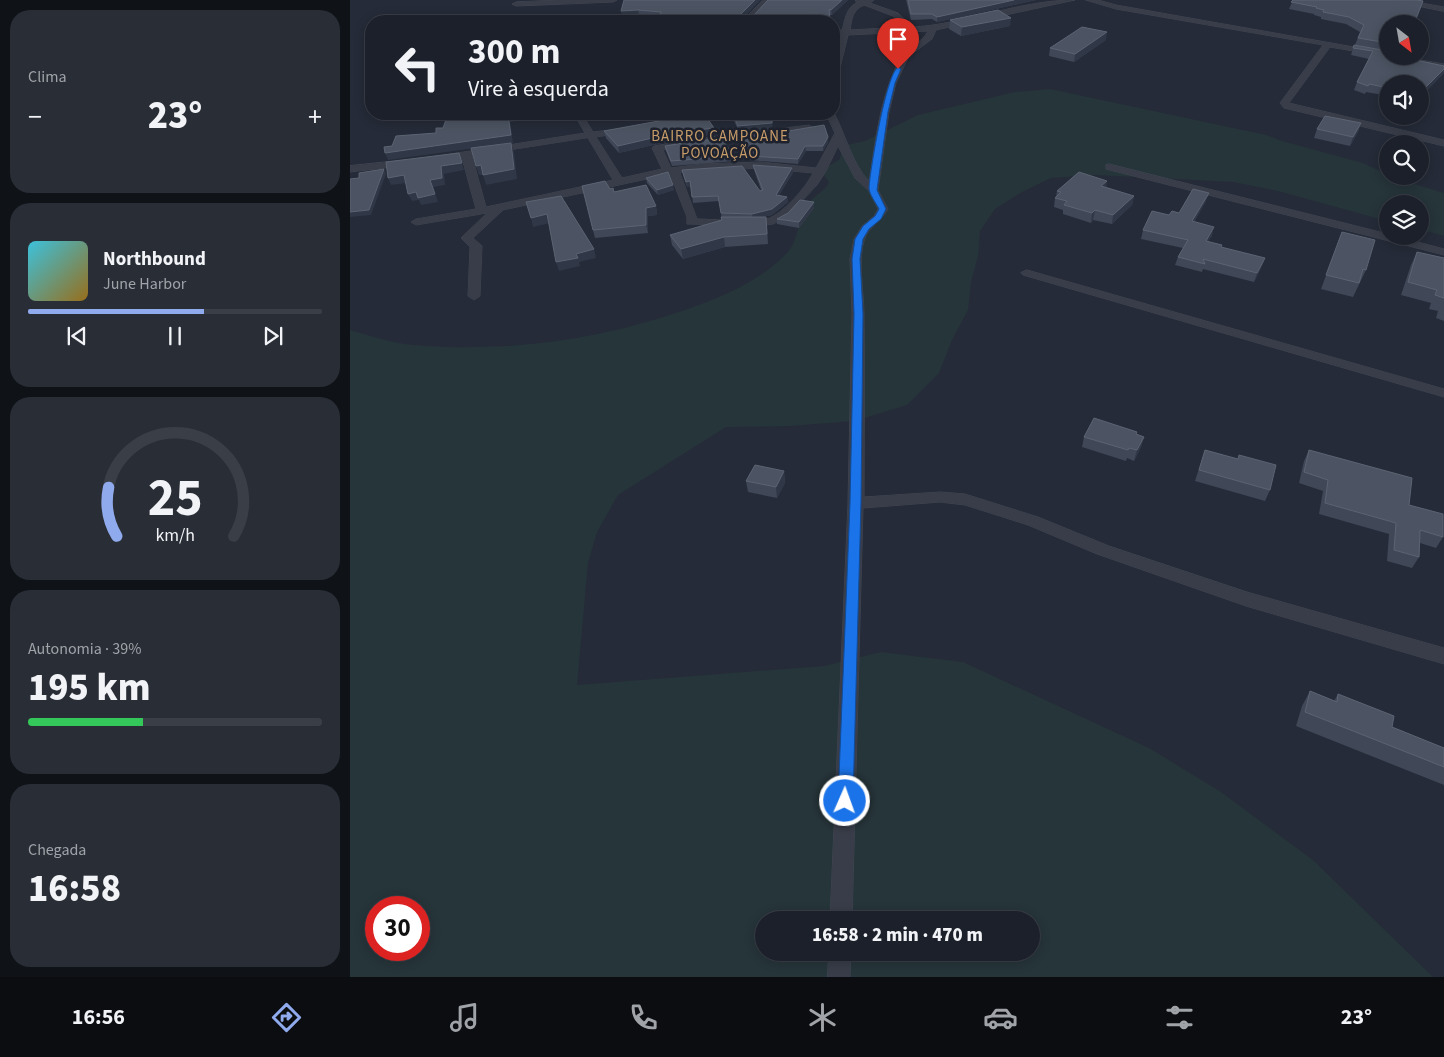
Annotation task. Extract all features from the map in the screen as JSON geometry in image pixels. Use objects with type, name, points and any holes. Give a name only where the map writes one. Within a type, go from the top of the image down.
[{"type":"street","points":[[516,4],[613,0]]},
{"type":"street","points":[[753,15],[767,0]]},
{"type":"street","points":[[850,0],[866,2],[893,13],[908,24],[911,30]]},
{"type":"street","points":[[840,33],[933,28],[1013,10],[1071,0]]},
{"type":"street","points":[[1090,0],[1116,7],[1379,53]]},
{"type":"street","points":[[1392,0],[1444,8]]},
{"type":"street","points":[[840,42],[847,32],[850,13],[854,7],[866,2]]},
{"type":"street","points":[[1000,5],[1013,10]]},
{"type":"street","points":[[873,190],[883,119],[892,83],[906,55],[929,37],[933,28]]},
{"type":"street","points":[[1328,44],[1284,103],[1287,106],[1444,143]]},
{"type":"street","points":[[1429,63],[1444,66]]},
{"type":"street","points":[[581,120],[619,181]]},
{"type":"street","points":[[665,122],[675,120]]},
{"type":"street","points":[[840,133],[813,183],[783,215],[769,222],[691,222],[692,217],[671,170],[657,148],[695,140],[755,136],[827,122],[840,133],[842,146],[852,160],[860,178],[873,190],[882,209],[878,218],[866,228],[859,239],[856,259],[858,314],[856,503],[841,911]]},
{"type":"street","points":[[434,159],[631,129]]},
{"type":"street","points":[[466,153],[482,211]]},
{"type":"street","points":[[350,169],[418,161]]},
{"type":"street","points":[[416,222],[499,208],[671,170],[761,165],[821,171]]},
{"type":"street","points":[[1109,167],[1444,252]]},
{"type":"street","points":[[474,296],[476,246],[466,238],[499,208]]},
{"type":"street","points":[[1027,273],[1444,393]]},
{"type":"street","points":[[856,503],[940,497],[982,505],[1033,521],[1103,550],[1246,599],[1444,656]]},
{"type":"street","points":[[839,977],[840,961]]},
{"type":"shaded area","points":[[1050,89],[1266,135],[1363,163],[1379,170],[1379,185],[1418,185],[1444,193],[1444,236],[1429,232],[1429,195],[1379,195],[1379,219],[1278,191],[1233,182],[1096,175],[1051,178],[1022,192],[995,209],[980,231],[978,256],[971,282],[968,310],[952,340],[939,373],[907,405],[854,421],[790,426],[726,427],[618,495],[597,532],[588,563],[577,685],[824,666],[881,652],[963,662],[1149,748],[1221,792],[1314,861],[1433,977],[350,977],[350,330],[389,341],[413,345],[483,347],[517,345],[552,342],[621,329],[715,299],[764,273],[786,254],[794,243],[805,209],[829,182],[821,171],[840,159],[842,146],[865,141],[918,115],[1015,92]]},
{"type":"building","points":[[624,0],[755,0],[741,15],[660,15],[661,12],[621,11]]},
{"type":"building","points":[[768,0],[842,0],[831,10],[829,9],[830,15],[754,15]]},
{"type":"building","points":[[908,0],[1014,0],[937,17],[932,14],[911,14]]},
{"type":"building","points":[[1293,0],[1423,1],[1418,15],[1379,15],[1379,42],[1358,38],[1364,25],[1349,17],[1323,12],[1324,10],[1317,7],[1291,2]]},
{"type":"building","points":[[998,10],[1011,18],[962,27],[950,20]]},
{"type":"building","points":[[1082,27],[1107,32],[1075,54],[1050,48]]},
{"type":"building","points":[[1354,45],[1379,49],[1379,65],[1429,65],[1429,63],[1444,66],[1444,69],[1429,84],[1429,75],[1379,75],[1379,86],[1369,84],[1368,86],[1357,82],[1373,51],[1353,48]]},
{"type":"building","points":[[1325,116],[1361,123],[1353,137],[1317,129]]},
{"type":"building","points":[[446,120],[509,120],[511,135],[385,153],[384,147],[392,146],[396,136],[436,133],[436,128],[443,128]]},
{"type":"building","points":[[664,120],[708,120],[714,128],[674,133],[618,146],[604,131]]},
{"type":"building","points":[[736,120],[772,120],[772,123],[738,126]]},
{"type":"building","points":[[824,125],[828,137],[823,146],[805,146],[798,159],[749,156],[741,136],[771,134]]},
{"type":"building","points":[[721,138],[734,156],[671,161],[665,146],[683,143]]},
{"type":"building","points":[[511,143],[514,169],[483,175],[481,165],[476,166],[471,148]]},
{"type":"building","points":[[459,153],[462,163],[441,166],[442,178],[430,180],[435,194],[418,198],[416,192],[408,194],[404,175],[388,178],[386,162]]},
{"type":"building","points":[[753,165],[792,168],[776,195],[787,197],[772,209],[752,214],[721,213],[718,196],[692,197],[690,181],[686,182],[682,170],[742,166],[760,191],[763,190]]},
{"type":"building","points":[[384,169],[369,210],[350,212],[350,179],[359,178],[359,173]]},
{"type":"building","points":[[668,172],[673,185],[657,190],[646,178]]},
{"type":"building","points":[[1079,172],[1107,181],[1101,186],[1134,196],[1113,215],[1095,210],[1092,213],[1064,205],[1067,201],[1055,198],[1061,192],[1057,191]]},
{"type":"building","points":[[605,181],[610,189],[613,188],[614,192],[646,185],[656,206],[646,208],[646,225],[593,230],[582,186]]},
{"type":"building","points":[[1193,189],[1209,193],[1192,221],[1214,227],[1206,241],[1222,245],[1221,247],[1265,258],[1257,273],[1203,259],[1205,264],[1178,257],[1188,240],[1143,230],[1152,211],[1169,215],[1172,211],[1179,213]]},
{"type":"building","points":[[561,196],[594,249],[576,254],[578,258],[556,262],[547,214],[531,218],[526,202]]},
{"type":"building","points":[[800,200],[814,202],[799,222],[777,219],[788,213]]},
{"type":"building","points":[[721,217],[766,217],[767,234],[724,237],[681,249],[670,235],[722,220]]},
{"type":"building","points":[[1342,232],[1375,240],[1366,270],[1363,269],[1359,283],[1326,275]]},
{"type":"building","points":[[1417,252],[1444,258],[1444,298],[1435,295],[1437,290],[1408,282]]},
{"type":"building","points":[[1094,418],[1137,432],[1136,434],[1144,437],[1137,450],[1129,448],[1128,450],[1084,437]]},
{"type":"building","points":[[1205,450],[1238,459],[1239,455],[1276,465],[1270,490],[1199,470]]},
{"type":"building","points":[[1309,450],[1412,478],[1409,505],[1443,514],[1443,537],[1420,530],[1419,557],[1394,550],[1396,523],[1325,503],[1328,480],[1304,472]]},
{"type":"building","points":[[755,465],[784,471],[776,487],[746,481]]},
{"type":"building","points":[[1310,691],[1337,702],[1338,694],[1394,716],[1392,727],[1444,748],[1444,767],[1305,712]]},
{"type":"district","name":"BAIRRO CAMPOANE POVOAÇÃO","points":[[720,144]]},
{"type":"route","points":[[845,801],[856,503],[858,314],[856,259],[859,239],[866,228],[878,218],[882,209],[873,190],[885,112],[892,83],[898,69]]}]
